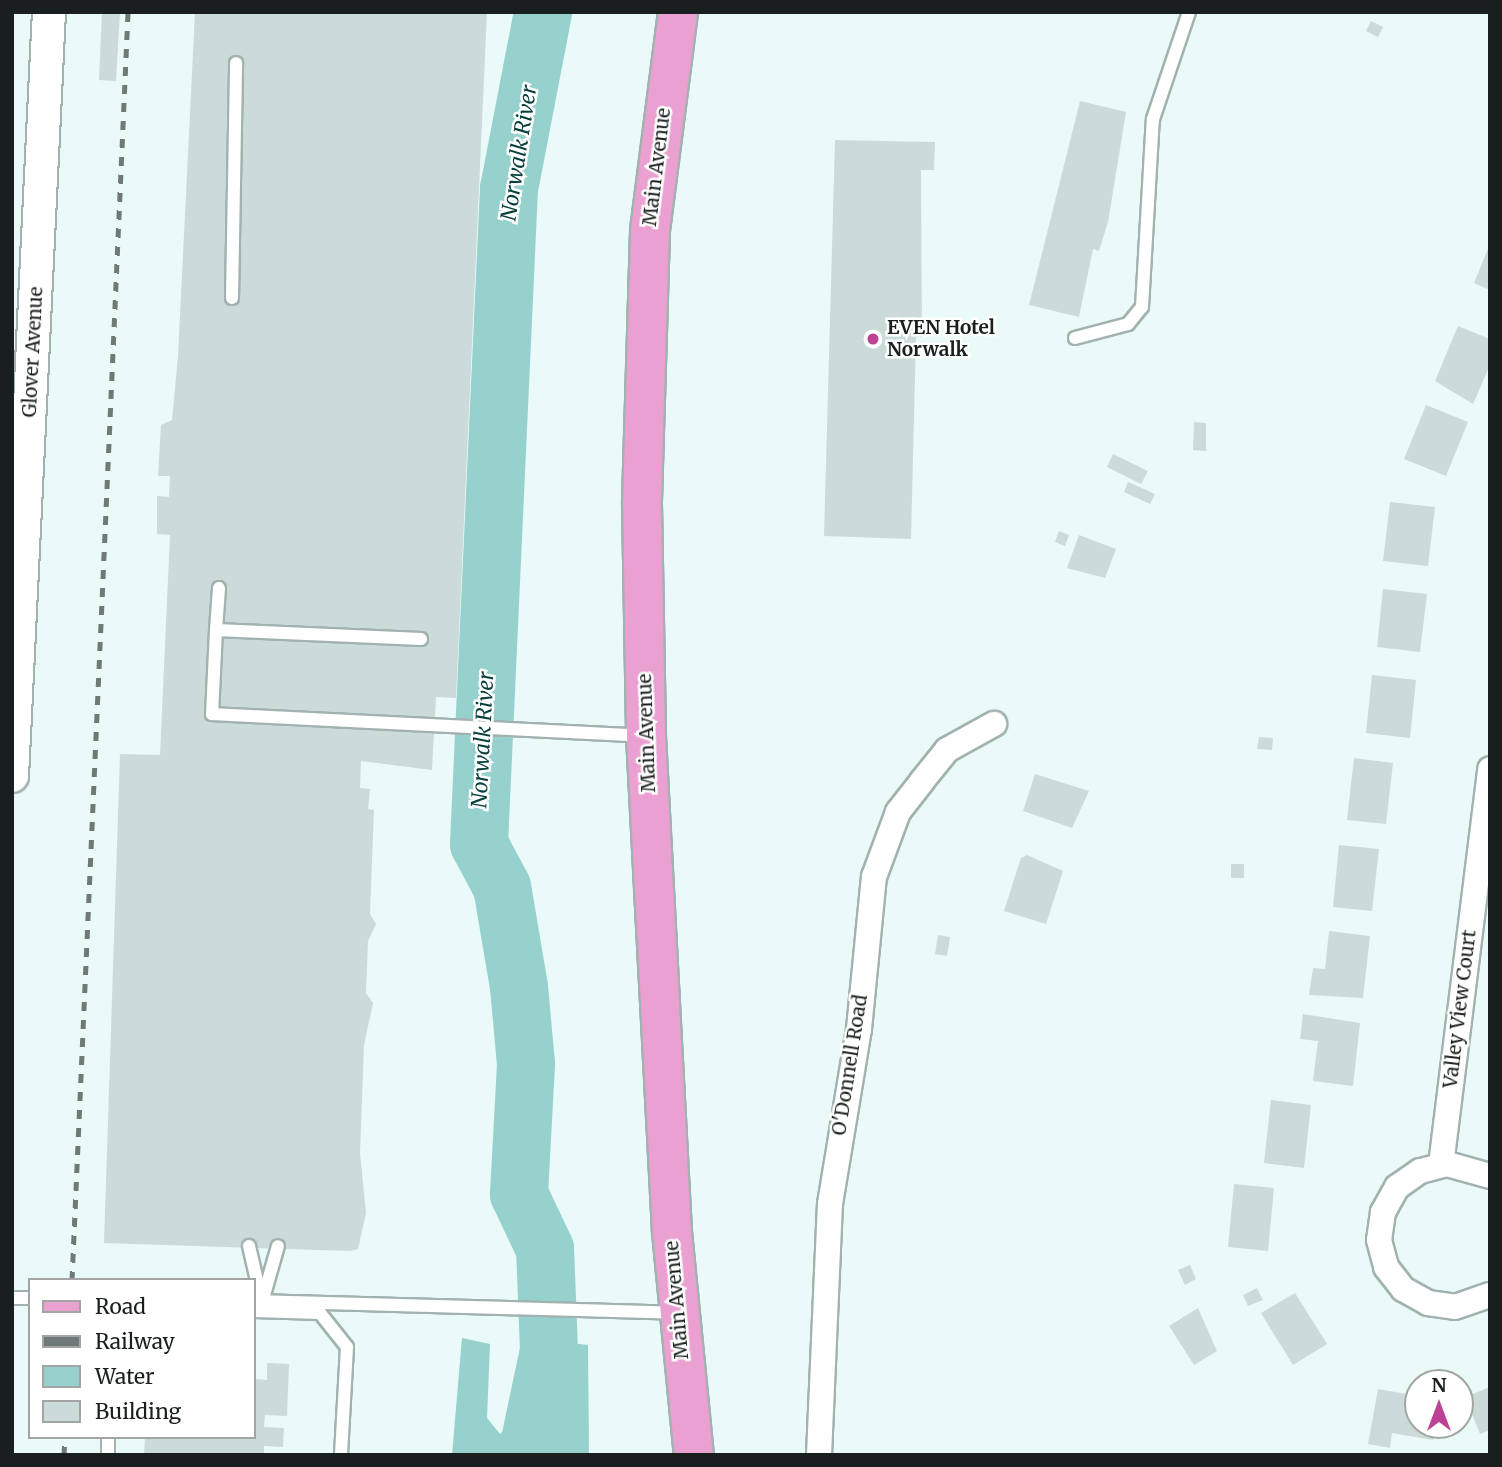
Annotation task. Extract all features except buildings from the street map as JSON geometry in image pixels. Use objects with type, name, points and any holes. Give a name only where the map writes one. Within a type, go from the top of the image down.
[{"type":"main road","name":"Main Avenue","points":[[677,12],[647,283],[646,736],[676,1313],[694,1455]]},
{"type":"street","name":"Glover Avenue","points":[[12,776],[16,646],[49,12]]},
{"type":"street","name":"O'Donnell Road","points":[[818,1455],[830,1204],[876,867],[898,812],[947,750],[994,724]]},
{"type":"street","name":"Valley View Court","points":[[1441,1165],[1490,769]]},
{"type":"street","points":[[1490,1176],[1475,1167],[1441,1165],[1420,1171],[1397,1188],[1383,1212],[1379,1240],[1386,1267],[1403,1289],[1428,1303],[1455,1307],[1490,1295]]},
{"type":"lane","points":[[1075,338],[1129,324],[1142,307],[1153,119],[1189,12]]},
{"type":"lane","points":[[232,298],[236,63]]},
{"type":"lane","points":[[219,588],[212,714],[646,736]]},
{"type":"lane","points":[[216,630],[421,639]]},
{"type":"lane","points":[[249,1246],[253,1278]]},
{"type":"lane","points":[[257,1305],[278,1246]]},
{"type":"lane","points":[[257,1305],[550,1306],[676,1313]]},
{"type":"lane","points":[[257,1305],[320,1313],[346,1346],[341,1455]]},
{"type":"water","points":[[462,1338],[490,1344],[487,1418],[500,1434],[508,1427],[536,1339],[588,1345],[589,1455],[452,1455]]},
{"type":"waterway","name":"Norwalk River","points":[[527,1455],[549,1351],[545,1249],[519,1194],[526,1064],[519,987],[502,887],[479,844],[509,189],[543,12]]},
{"type":"railway","points":[[72,1278],[128,12]]},
{"type":"railway","points":[[64,1455],[65,1439]]},
{"type":"place","name":"EVEN Hotel Norwalk","points":[[873,339]]}]
